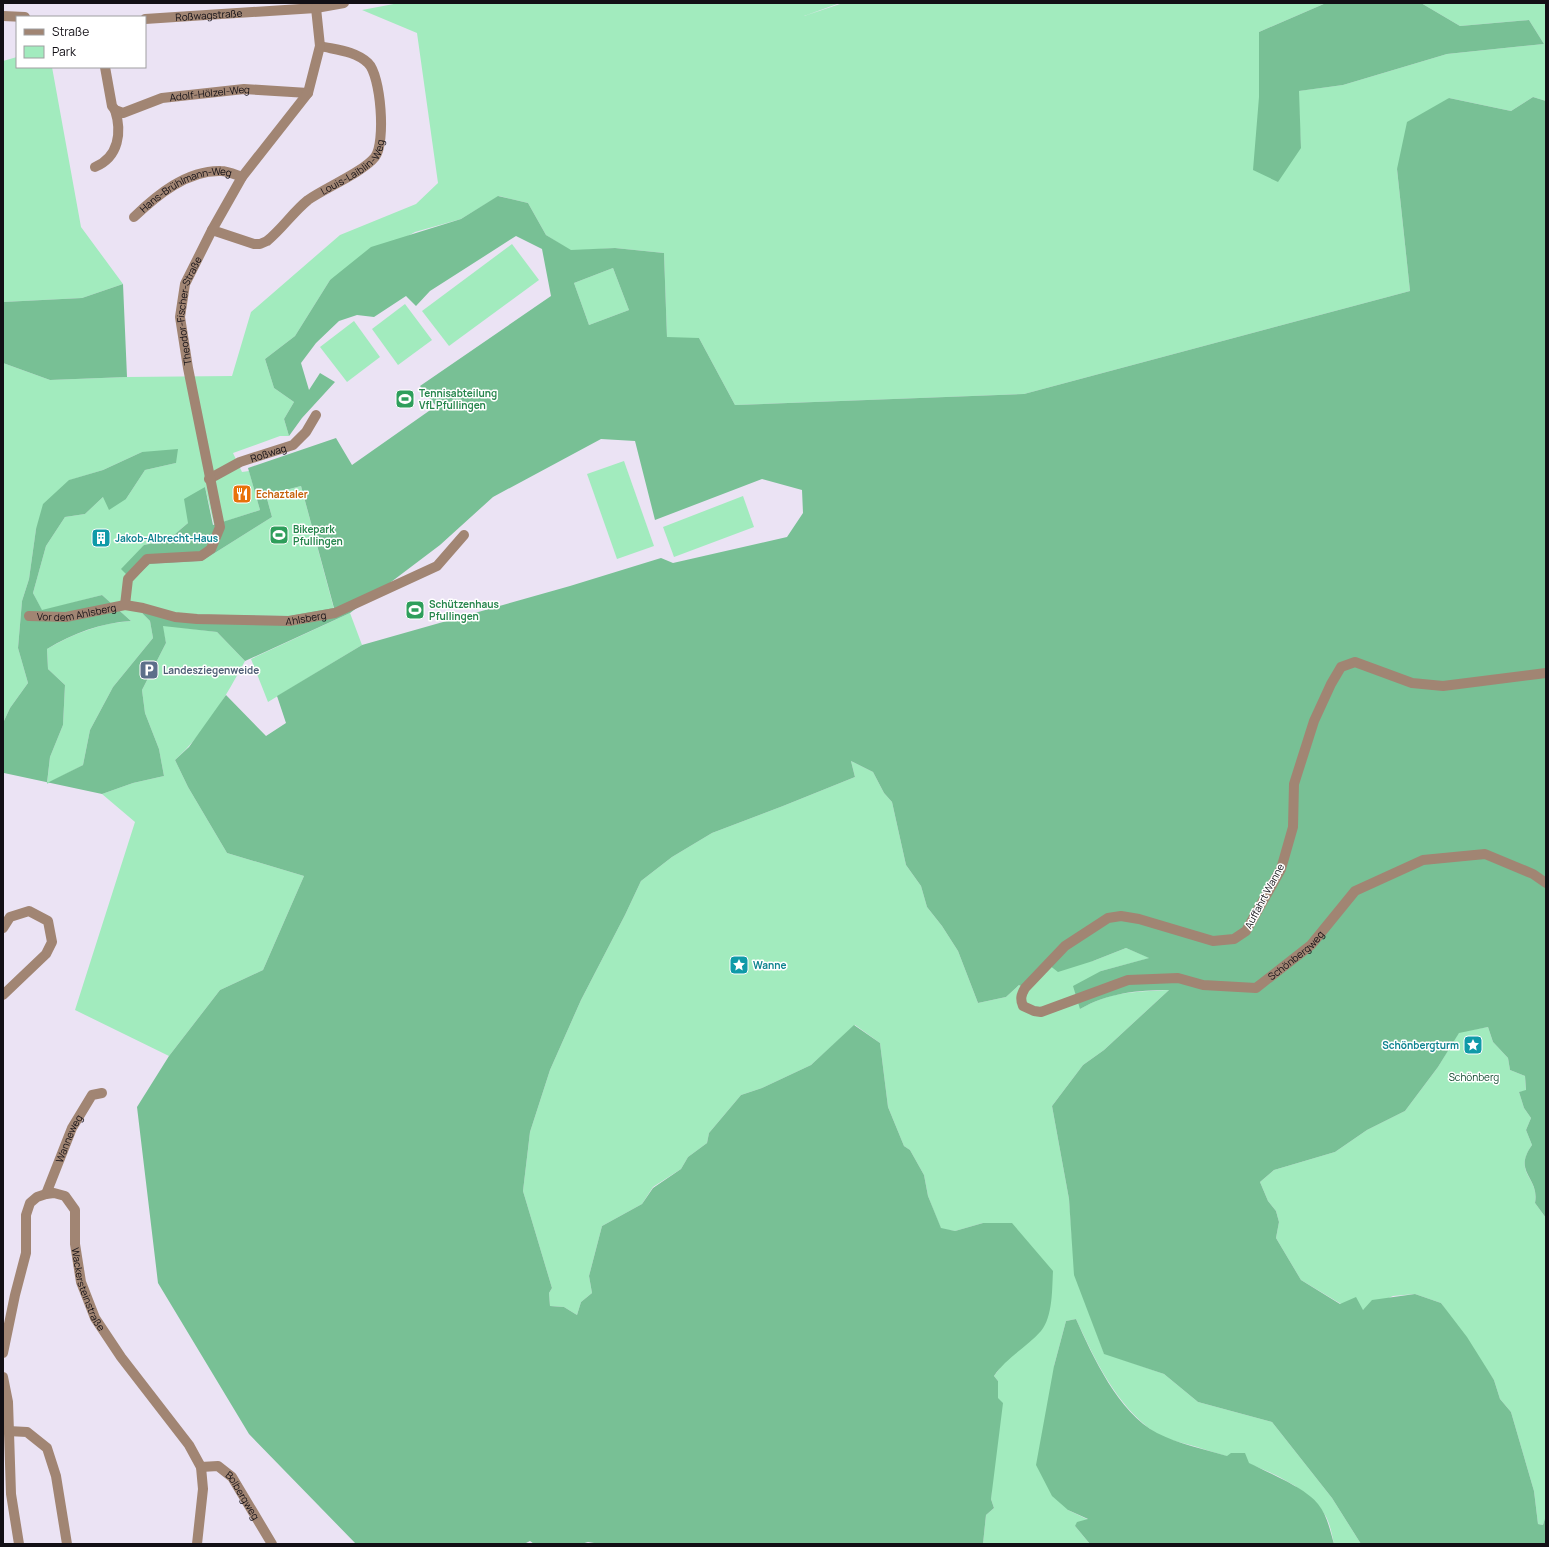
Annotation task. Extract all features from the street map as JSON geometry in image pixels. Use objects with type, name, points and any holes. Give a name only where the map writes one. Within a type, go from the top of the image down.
[{"type":"street","name":"Roßwagstraße","points":[[146,19],[316,8],[344,3]]},
{"type":"street","name":"Theodor-Fischer-Straße","points":[[125,605],[128,579],[147,559],[201,556],[212,549],[220,527],[209,479],[180,317],[185,284],[212,230],[242,177],[308,93],[320,46],[316,8]]},
{"type":"street","points":[[3,16],[16,17]]},
{"type":"street","name":"Louis-Laiblin-Weg","points":[[212,230],[254,244],[260,244],[267,241],[308,200],[369,163],[378,153],[381,142],[380,121],[378,95],[372,68],[353,53],[320,46]]},
{"type":"street","points":[[95,167],[105,163],[113,153],[119,123],[115,110],[112,106],[105,68]]},
{"type":"street","name":"Adolf-Hölzel-Weg","points":[[115,110],[123,113],[162,98],[244,89],[308,93]]},
{"type":"street","name":"Hans-Brühlmann-Weg","points":[[134,217],[151,201],[180,182],[205,173],[222,171],[242,177]]},
{"type":"street","name":"Roßwag","points":[[209,479],[240,462],[293,445],[306,432],[316,415]]},
{"type":"street","name":"Ahlsberg","points":[[125,605],[143,608],[175,618],[197,619],[289,621],[335,614],[437,566],[464,535]]},
{"type":"street","name":"Vor dem Ahlsberg","points":[[29,616],[66,617],[125,605]]},
{"type":"street","name":"Auffahrt Wanne","points":[[1023,1006],[1021,996],[1025,988],[1065,946],[1108,918],[1121,916],[1139,919],[1213,941],[1234,939],[1246,931],[1280,868],[1293,827],[1294,784],[1314,721],[1331,684],[1341,667],[1354,662],[1412,683],[1443,686],[1546,673]]},
{"type":"street","name":"Schönbergweg","points":[[1023,1006],[1034,1011],[1041,1012],[1128,980],[1178,978],[1203,985],[1256,988],[1311,945],[1355,891],[1423,860],[1485,854],[1533,874],[1546,883]]},
{"type":"street","points":[[3,928],[10,917],[29,911],[48,921],[52,942],[46,954],[3,995]]},
{"type":"street","name":"Wanneweg","points":[[46,1194],[72,1128],[92,1095],[102,1093]]},
{"type":"street","name":"Wackersteinstraße","points":[[46,1194],[54,1193],[65,1196],[75,1210],[75,1244],[81,1282],[95,1318],[121,1357],[188,1445],[201,1467],[203,1490],[197,1544]]},
{"type":"street","points":[[3,1354],[14,1295],[26,1253],[26,1215],[30,1202],[37,1197],[46,1194]]},
{"type":"street","points":[[3,1377],[8,1402],[11,1494],[19,1544]]},
{"type":"street","points":[[8,1431],[27,1432],[47,1448],[56,1476],[67,1544]]},
{"type":"street","name":"Bolbergweg","points":[[201,1467],[218,1466],[232,1477],[272,1544]]},
{"type":"green space","points":[[399,3],[840,3],[804,16],[843,3],[1326,3],[1259,32],[1259,97],[1301,148],[1298,91],[1343,85],[1447,54],[1544,44],[1529,20],[1460,26],[1421,3],[1546,3],[1546,101],[1533,97],[1511,111],[1449,98],[1397,169],[1410,291],[1024,394],[735,405],[699,338],[667,338],[664,253],[615,248],[571,251],[546,235],[528,203],[499,196],[461,219],[415,232],[330,280],[295,336],[265,359],[274,388],[294,402],[284,419],[289,436],[280,436],[233,453],[242,472],[249,471],[260,510],[214,525],[205,487],[188,523],[168,540],[144,545],[132,580],[150,564],[202,561],[272,517],[266,495],[301,486],[334,609],[289,616],[177,614],[131,602],[150,621],[153,638],[113,687],[90,730],[83,765],[47,784],[50,757],[63,725],[65,685],[48,669],[47,649],[87,630],[108,624],[131,621],[102,595],[42,611],[33,593],[46,546],[65,517],[85,514],[103,497],[126,499],[145,470],[176,463],[142,452],[103,470],[70,480],[36,529],[29,579],[22,601],[18,648],[28,683],[10,708],[3,723],[3,363],[50,380],[127,377],[232,376],[251,312],[340,235],[416,204],[438,183],[417,33],[362,10]]},
{"type":"green space","points":[[1326,3],[1421,3],[1460,26],[1529,20],[1544,44],[1447,54],[1343,85],[1299,91],[1301,148],[1278,182],[1253,170],[1259,97],[1259,32]]},
{"type":"green space","points":[[16,57],[16,68],[52,68],[81,227],[123,284],[82,298],[3,302],[3,61]]},
{"type":"green space","points":[[1533,97],[1546,101],[1546,1218],[1535,1203],[1534,1187],[1525,1169],[1527,1154],[1532,1145],[1526,1130],[1531,1118],[1524,1108],[1519,1092],[1526,1090],[1525,1076],[1510,1070],[1508,1058],[1493,1042],[1488,1027],[1459,1033],[1438,1067],[1405,1111],[1367,1130],[1335,1152],[1274,1170],[1260,1182],[1268,1201],[1276,1211],[1279,1222],[1276,1238],[1301,1280],[1340,1304],[1356,1297],[1363,1310],[1372,1300],[1415,1294],[1441,1303],[1467,1337],[1494,1380],[1500,1399],[1511,1412],[1534,1491],[1538,1524],[1543,1525],[1546,1515],[1546,1544],[1361,1544],[1332,1498],[1272,1422],[1198,1402],[1164,1374],[1104,1354],[1074,1275],[1069,1199],[1052,1106],[1083,1065],[1104,1050],[1169,990],[1134,992],[1112,996],[1101,999],[1080,1009],[1073,986],[1101,971],[1149,958],[1126,948],[1093,961],[1058,972],[1049,965],[1029,989],[1019,985],[1006,997],[978,1003],[958,951],[942,926],[927,907],[921,886],[906,865],[892,802],[884,793],[873,772],[851,761],[855,777],[712,833],[672,857],[641,881],[581,1000],[550,1070],[530,1132],[523,1191],[552,1288],[549,1293],[550,1306],[564,1307],[577,1315],[581,1302],[592,1293],[589,1276],[602,1226],[642,1204],[653,1188],[681,1169],[688,1157],[707,1143],[709,1133],[741,1095],[762,1088],[811,1065],[854,1025],[880,1043],[888,1107],[904,1146],[910,1150],[924,1175],[928,1196],[941,1228],[955,1231],[983,1223],[1012,1223],[1053,1271],[1050,1310],[1045,1325],[1035,1337],[1004,1364],[994,1376],[998,1381],[998,1398],[1003,1403],[991,1499],[994,1508],[986,1515],[983,1544],[600,1544],[588,1542],[581,1544],[534,1544],[530,1541],[524,1544],[356,1544],[249,1434],[158,1283],[137,1107],[169,1056],[220,990],[263,970],[304,876],[227,853],[188,787],[175,760],[189,747],[226,695],[266,736],[286,723],[277,696],[362,645],[570,586],[661,558],[673,563],[787,537],[803,513],[802,490],[762,479],[655,520],[635,441],[601,439],[493,497],[440,545],[350,613],[245,661],[217,632],[163,626],[166,643],[142,690],[145,713],[159,749],[164,776],[133,783],[102,794],[48,782],[83,765],[90,730],[113,687],[153,638],[150,621],[130,601],[177,614],[289,616],[334,608],[301,486],[266,495],[272,517],[202,561],[150,564],[132,580],[121,569],[144,545],[168,540],[188,523],[184,499],[205,487],[213,525],[260,510],[248,468],[336,438],[352,465],[436,406],[420,386],[551,296],[542,249],[516,236],[430,291],[416,306],[406,296],[374,317],[357,315],[339,321],[316,343],[301,363],[309,390],[320,373],[335,382],[302,418],[289,436],[284,419],[294,402],[274,388],[265,359],[295,336],[330,280],[371,247],[461,219],[498,196],[528,203],[546,235],[571,250],[615,248],[664,253],[667,337],[699,338],[735,405],[1024,394],[1410,291],[1397,169],[1407,122],[1449,98],[1511,111]],"holes":[[[613,268],[629,310],[589,325],[574,283]]]},
{"type":"green space","points":[[512,244],[539,280],[449,346],[422,311]]},
{"type":"green space","points":[[613,268],[629,310],[589,325],[574,283]]},
{"type":"green space","points":[[123,284],[127,377],[50,380],[3,363],[3,302],[82,298]]},
{"type":"green space","points":[[405,304],[432,340],[398,365],[372,329]]},
{"type":"green space","points":[[354,321],[380,357],[347,382],[320,347]]},
{"type":"green space","points":[[178,449],[176,463],[145,470],[126,499],[109,510],[103,497],[85,514],[65,517],[46,546],[33,593],[42,610],[102,595],[131,621],[109,624],[88,630],[67,638],[47,649],[48,669],[65,685],[63,725],[50,757],[47,782],[4,773],[3,723],[10,708],[28,683],[18,648],[22,601],[29,579],[36,529],[43,504],[69,480],[103,470],[142,452]]},
{"type":"green space","points":[[624,461],[654,546],[617,559],[587,474]]},
{"type":"green space","points":[[743,496],[754,527],[674,557],[663,527]]},
{"type":"green space","points":[[350,613],[362,645],[268,702],[251,659]]},
{"type":"green space","points":[[162,625],[217,632],[245,661],[214,714],[196,738],[175,760],[188,787],[227,853],[304,876],[263,970],[220,990],[169,1056],[75,1010],[135,822],[102,794],[133,783],[164,776],[159,749],[145,713],[142,690],[166,643]]},
{"type":"green space","points":[[851,761],[873,772],[884,793],[892,802],[906,865],[921,886],[927,907],[942,926],[958,951],[978,1003],[1006,997],[1019,985],[1050,965],[1093,961],[1126,948],[1150,958],[1101,971],[1080,1009],[1102,999],[1113,996],[1134,992],[1169,990],[1104,1050],[1083,1065],[1052,1106],[1069,1199],[1075,1275],[1104,1353],[1164,1374],[1198,1402],[1272,1422],[1332,1498],[1361,1544],[1334,1544],[1330,1525],[1325,1515],[1314,1501],[1301,1490],[1285,1480],[1249,1464],[1169,1439],[1154,1432],[1128,1409],[1108,1381],[1076,1319],[1066,1321],[1054,1366],[1068,1510],[1089,1520],[1075,1526],[1090,1544],[983,1544],[986,1515],[994,1508],[991,1499],[998,1381],[994,1376],[1000,1368],[983,1223],[955,1231],[941,1229],[928,1196],[924,1175],[910,1150],[904,1146],[888,1107],[880,1043],[855,1025],[811,1065],[762,1088],[741,1095],[709,1133],[707,1143],[688,1157],[681,1169],[653,1187],[642,1204],[602,1226],[589,1276],[592,1293],[581,1302],[577,1315],[564,1307],[550,1306],[549,1293],[552,1288],[523,1191],[530,1132],[550,1070],[581,1000],[641,881],[672,857],[712,833],[855,777]]},
{"type":"green space","name":"Schönberg","points":[[1488,1027],[1493,1042],[1508,1058],[1510,1070],[1525,1076],[1526,1091],[1519,1092],[1524,1108],[1531,1118],[1526,1130],[1532,1145],[1527,1155],[1525,1169],[1534,1187],[1535,1203],[1546,1218],[1546,1515],[1543,1525],[1538,1524],[1534,1491],[1511,1412],[1500,1399],[1494,1380],[1441,1303],[1415,1294],[1393,1296],[1363,1310],[1341,1304],[1301,1280],[1276,1238],[1279,1222],[1276,1211],[1268,1201],[1260,1182],[1274,1170],[1335,1152],[1367,1130],[1405,1111],[1438,1067],[1459,1032]]},
{"type":"green space","points":[[1076,1319],[1090,1350],[1108,1382],[1130,1412],[1143,1424],[1165,1437],[1191,1446],[1227,1456],[1231,1453],[1245,1453],[1249,1463],[1296,1486],[1318,1504],[1328,1523],[1334,1544],[1090,1544],[1075,1526],[1077,1522],[1088,1519],[1068,1510],[1052,1496],[1036,1465],[1054,1366],[1066,1321]]},
{"type":"place","name":"Tennisabteilung VfL Pfullingen","points":[[405,399]]},
{"type":"place","name":"Echaztaler","points":[[242,494]]},
{"type":"place","name":"Bikepark Pfullingen","points":[[279,535]]},
{"type":"place","name":"Jakob-Albrecht-Haus","points":[[101,538]]},
{"type":"place","name":"Schützenhaus Pfullingen","points":[[415,610]]},
{"type":"place","name":"Landesziegenweide","points":[[149,670]]},
{"type":"place","name":"Wanne","points":[[739,965]]},
{"type":"place","name":"Schönbergturm","points":[[1473,1045]]}]
